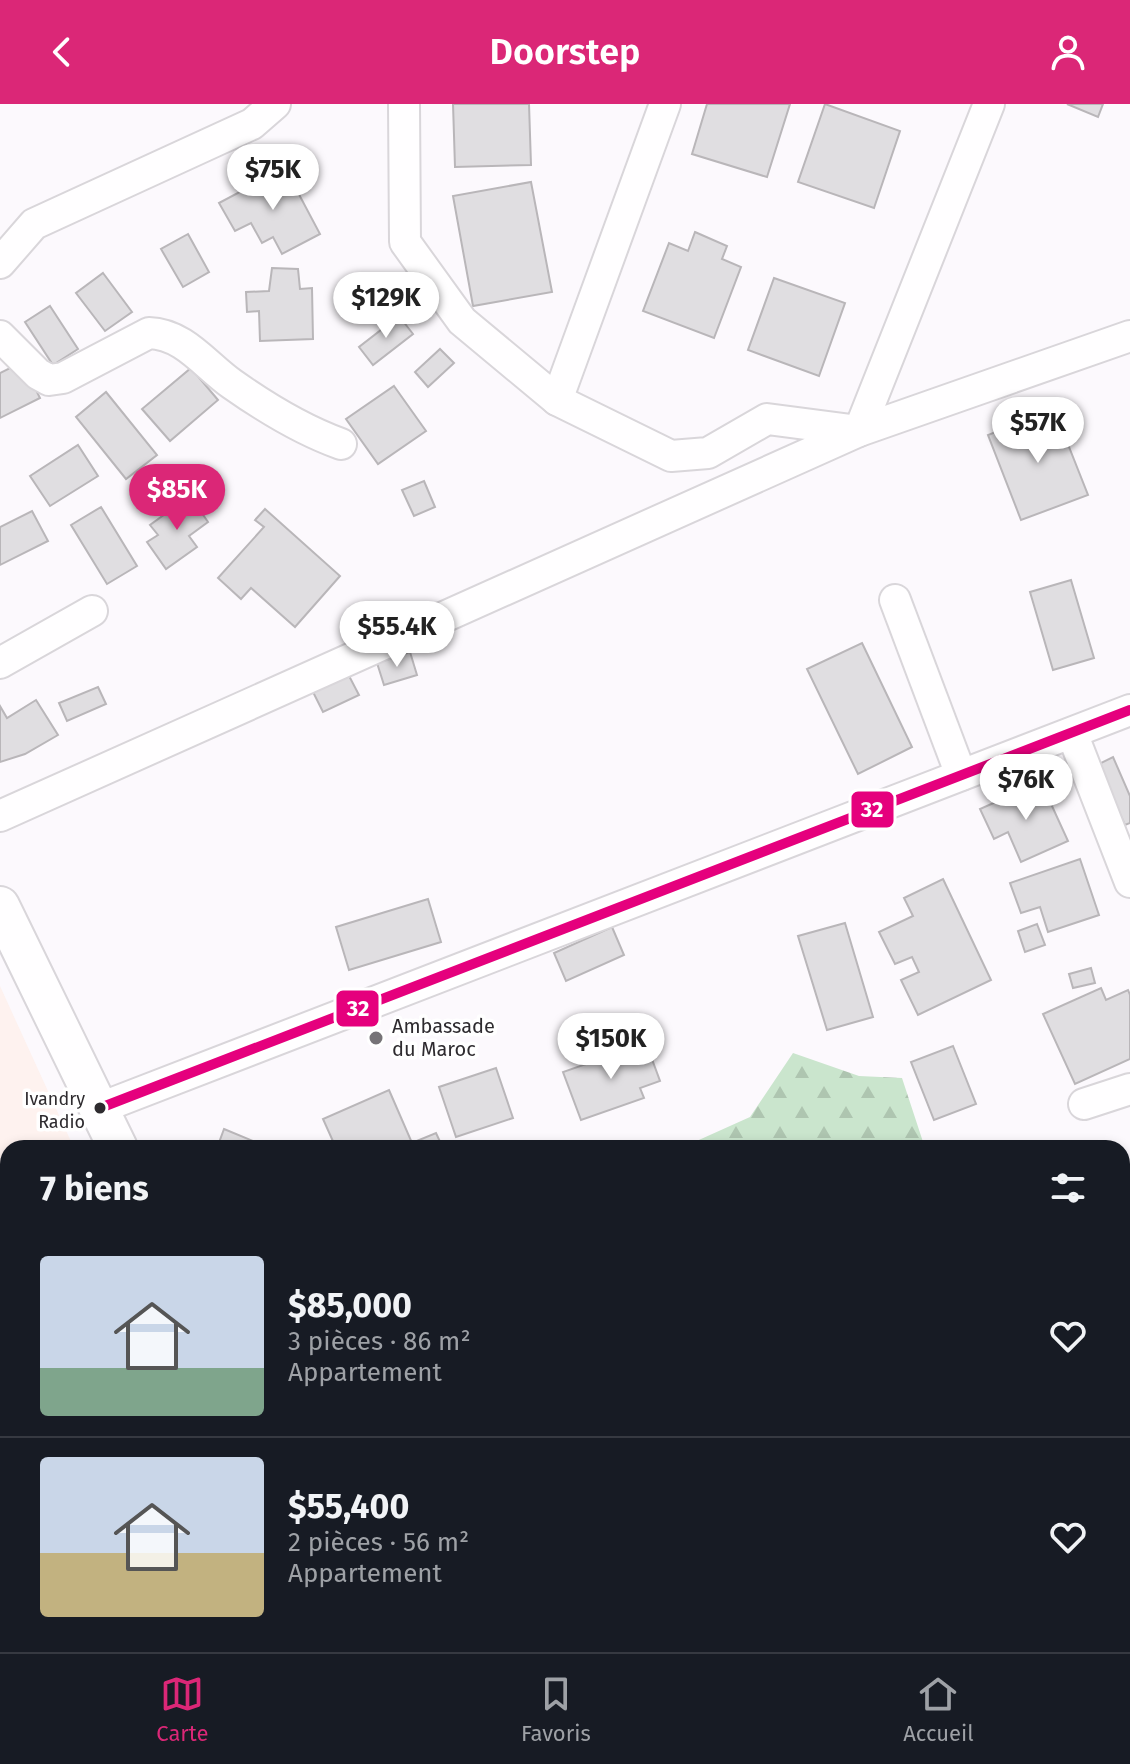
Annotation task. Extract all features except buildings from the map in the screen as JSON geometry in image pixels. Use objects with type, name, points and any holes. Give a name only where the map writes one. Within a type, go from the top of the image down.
[{"type":"street","points":[[0,263],[34,224],[252,124],[275,104]]},
{"type":"street","points":[[404,104],[405,242],[462,321],[557,400],[671,456],[708,453],[767,419],[859,431]]},
{"type":"street","points":[[557,400],[665,104]]},
{"type":"street","points":[[859,431],[989,104]]},
{"type":"street","points":[[0,336],[38,374],[49,380],[63,378],[149,333],[163,334],[178,340],[231,384],[308,433],[341,444]]},
{"type":"street","points":[[0,816],[859,431],[1130,336]]},
{"type":"street","points":[[895,600],[961,775]]},
{"type":"street","points":[[0,663],[92,611]]},
{"type":"street","points":[[100,1108],[1130,710]]},
{"type":"street","points":[[1072,733],[1130,882]]},
{"type":"street","points":[[0,906],[114,1140]]},
{"type":"street","points":[[1084,1104],[1130,1089]]},
{"type":"shaded area","points":[[0,986],[70,1140],[0,1140]]},
{"type":"green space","points":[[793,1053],[859,1076],[902,1078],[922,1140],[699,1140],[750,1117]]},
{"type":"transit line","name":"32","points":[[100,1108],[1130,710]]},
{"type":"place","name":"Ambassade du Maroc","points":[[376,1038]]},
{"type":"place","name":"Ivandry Radio","points":[[100,1108]]}]
